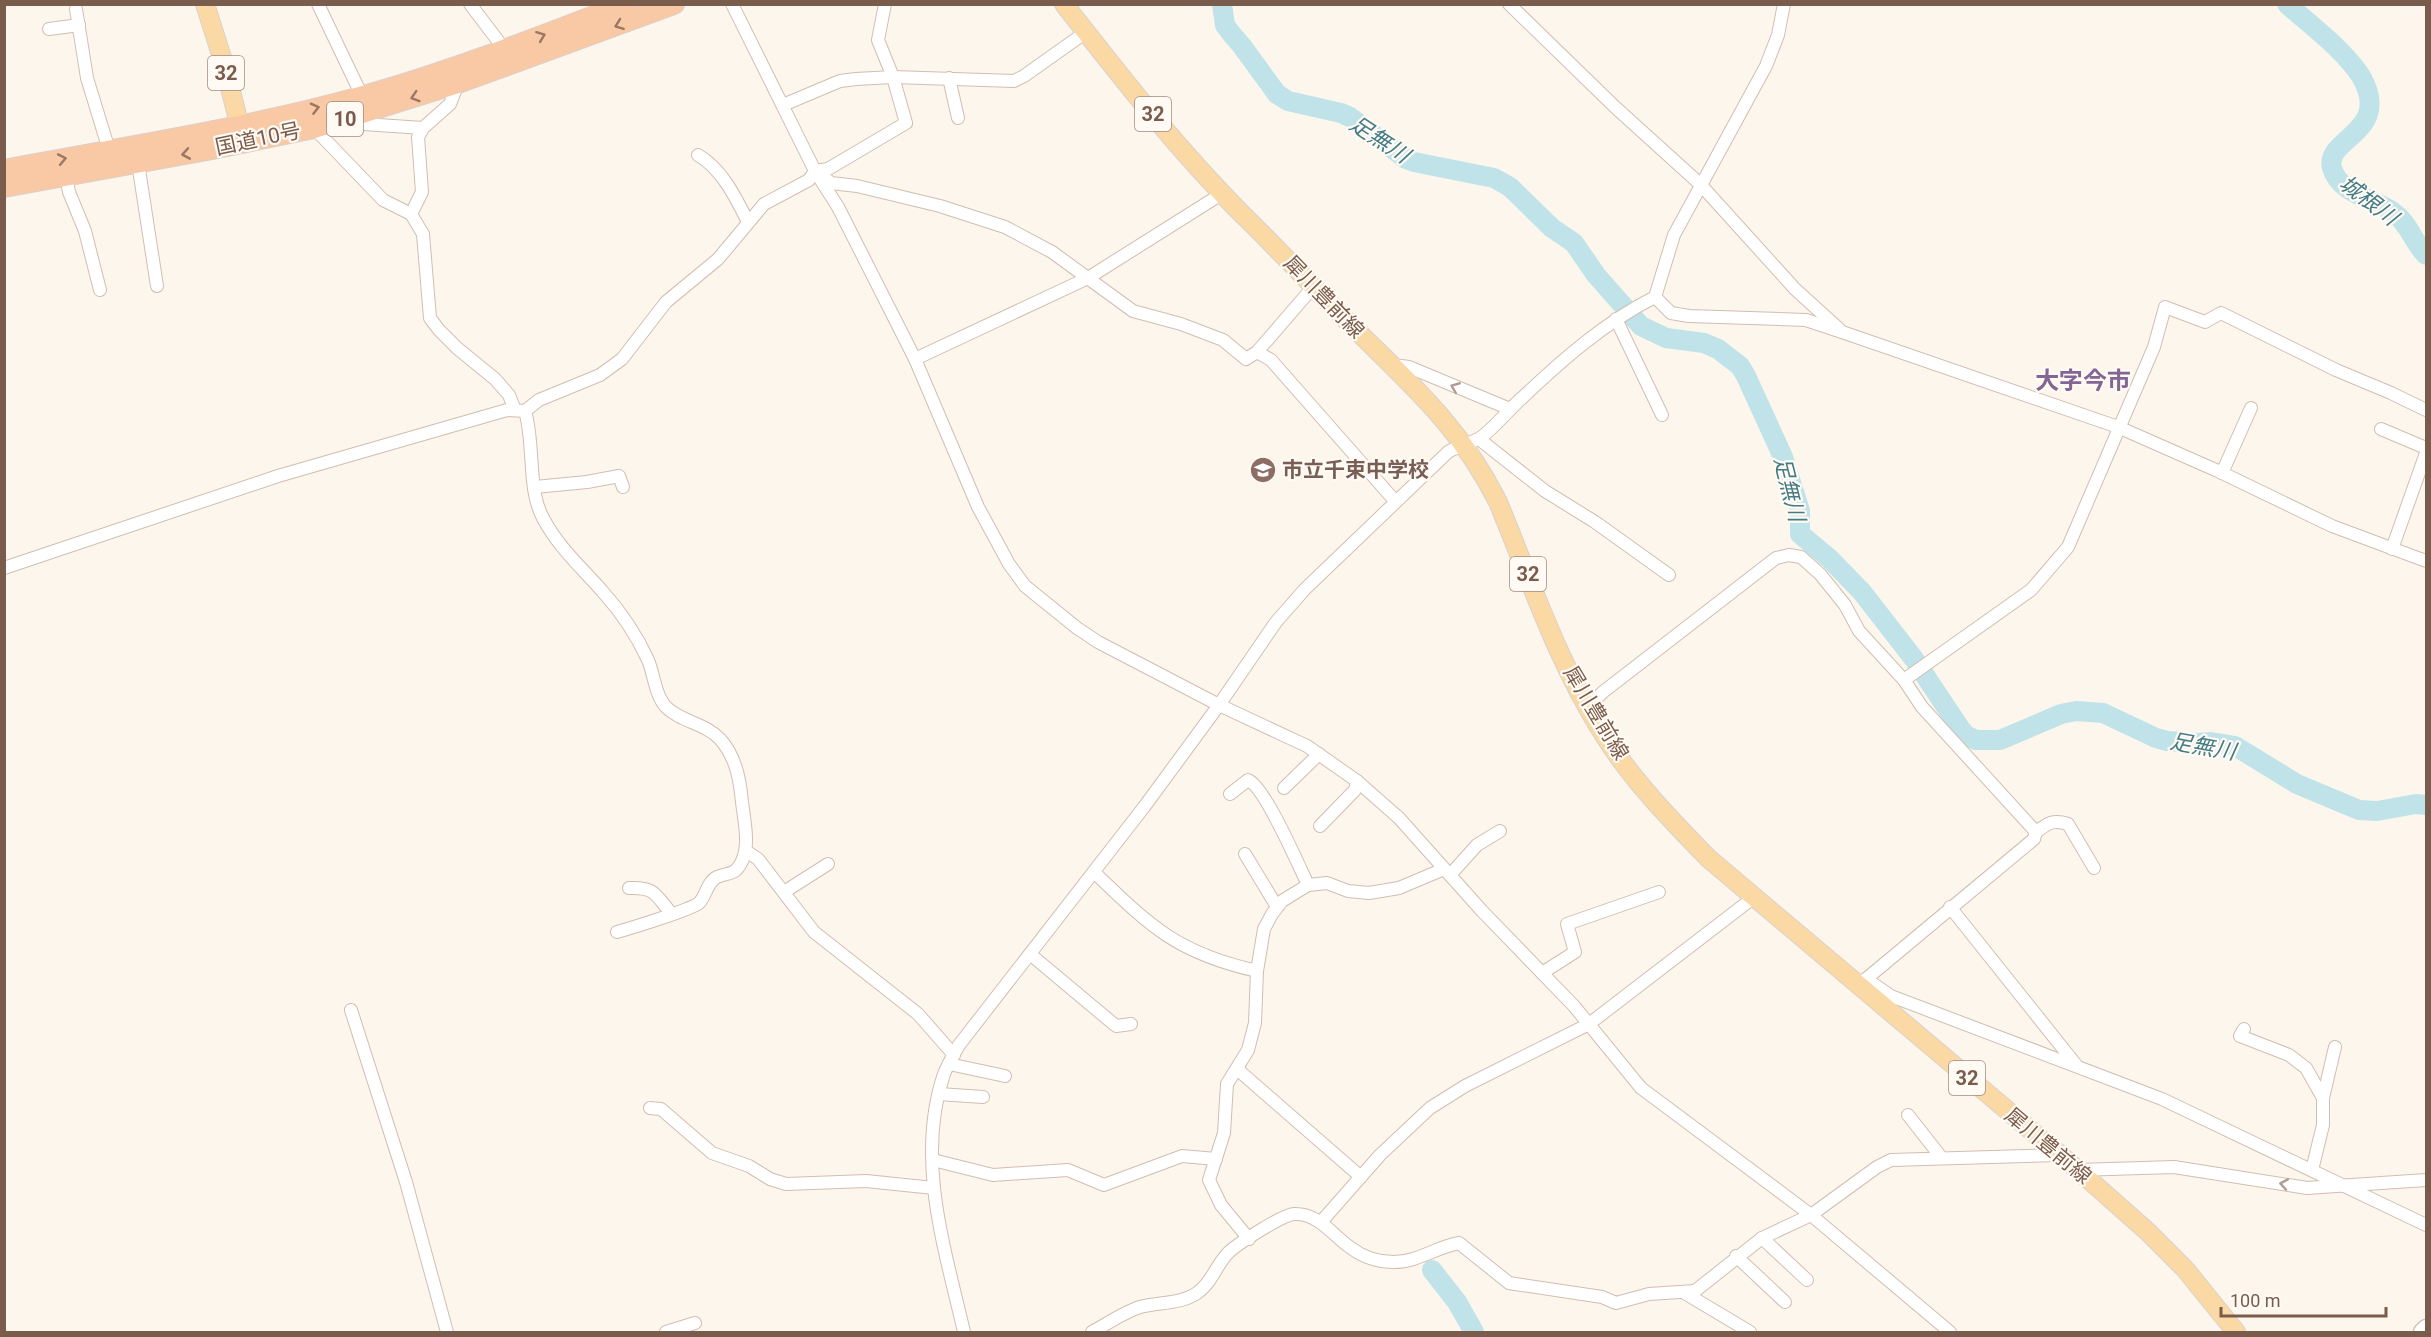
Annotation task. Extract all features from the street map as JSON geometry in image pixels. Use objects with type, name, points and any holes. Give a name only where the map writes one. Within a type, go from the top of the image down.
[{"type":"highway","name":"国道10号","points":[[4,170],[109,150],[314,128],[360,106],[625,4]]},
{"type":"highway","name":"国道10号","points":[[4,187],[138,163],[242,134],[458,83],[674,4]]},
{"type":"main road","name":"32","points":[[205,4],[225,67],[242,134]]},
{"type":"main road","name":"犀川豊前線","points":[[1064,4],[1173,139],[1223,194],[1471,441],[1566,664],[1588,707],[1602,732],[1660,807],[1708,858],[1754,898],[1861,982],[2148,1232],[2185,1269],[2236,1332]]},
{"type":"main road","points":[[2422,1332],[2427,1328]]},
{"type":"street","points":[[318,4],[360,106],[363,124],[423,128]]},
{"type":"street","points":[[470,4],[505,50]]},
{"type":"street","points":[[732,4],[815,171],[838,207],[915,359],[978,507],[1017,578],[1038,598],[1098,642],[1219,705],[1307,746],[1357,781],[1399,818],[1589,1023],[1641,1088],[1811,1215],[1950,1332]]},
{"type":"street","points":[[4,568],[278,476],[507,410],[520,411],[539,400],[600,375],[622,359],[666,302],[718,259],[764,204],[809,180],[815,171],[828,169],[906,123],[893,77],[878,40],[885,4]]},
{"type":"street","points":[[1509,4],[1615,107],[1700,184],[1795,289],[1842,332]]},
{"type":"street","points":[[964,1332],[935,1208],[934,1188],[934,1113],[945,1072],[952,1059],[1219,705],[1276,622],[1305,589],[1448,452],[1471,441],[1594,335],[1616,319],[1655,297],[1674,235],[1766,66],[1778,35],[1784,4]]},
{"type":"street","points":[[76,9],[87,78],[109,150]]},
{"type":"street","points":[[49,29],[79,25]]},
{"type":"street","points":[[783,105],[840,81],[893,77],[1014,81],[1086,32]]},
{"type":"street","points":[[949,78],[958,118]]},
{"type":"street","points":[[411,214],[422,192],[418,137],[423,128],[450,104],[458,83]]},
{"type":"street","points":[[314,128],[383,200],[411,214],[423,234],[430,318],[451,342],[495,379],[520,411],[530,429],[532,477],[541,516],[552,534],[604,592],[626,622],[648,660],[665,707],[681,717],[704,726],[720,740],[733,759],[740,778],[746,851],[738,867],[730,875],[717,877],[708,885],[699,903],[617,932]]},
{"type":"street","points":[[698,155],[707,160],[732,190],[748,222]]},
{"type":"street","points":[[138,163],[157,286]]},
{"type":"street","points":[[815,171],[831,183],[857,186],[940,207],[1005,227],[1052,252],[1133,311],[1182,324],[1223,340],[1246,359],[1257,352],[1314,286]]},
{"type":"street","points":[[66,176],[69,192],[85,231],[100,290]]},
{"type":"street","points":[[915,359],[1088,278],[1223,194]]},
{"type":"street","points":[[1655,297],[1671,313],[1689,316],[1806,320],[1842,332],[2118,427],[2222,473],[2332,526],[2427,561]]},
{"type":"street","points":[[1904,680],[2031,590],[2049,572],[2068,547],[2154,347],[2165,308],[2205,322],[2221,313],[2336,370],[2427,410]]},
{"type":"street","points":[[1616,319],[1662,415]]},
{"type":"street","points":[[1257,352],[1271,360],[1395,501]]},
{"type":"street","points":[[1393,365],[1409,368],[1510,409]]},
{"type":"street","points":[[2222,473],[2251,408]]},
{"type":"street","points":[[2381,429],[2427,448]]},
{"type":"street","points":[[1471,441],[1595,522],[1669,575]]},
{"type":"street","points":[[2392,549],[2427,453]]},
{"type":"street","points":[[535,487],[587,483],[619,476],[622,487]]},
{"type":"street","points":[[1588,707],[1603,692],[1776,558],[1789,555],[1806,559],[1845,605],[1859,631],[1904,680],[1922,707],[2036,832]]},
{"type":"street","points":[[1284,788],[1319,754]]},
{"type":"street","points":[[1230,794],[1248,780],[1254,782],[1270,808],[1308,885]]},
{"type":"street","points":[[1320,826],[1355,790],[1357,781]]},
{"type":"street","points":[[2094,867],[2068,824],[2058,821],[2049,822],[2036,832],[2034,839],[1861,982],[1891,996],[2162,1099],[2427,1225]]},
{"type":"street","points":[[1249,1239],[1221,1205],[1209,1180],[1224,1133],[1227,1084],[1248,1050],[1255,1023],[1257,971],[1264,929],[1277,907],[1308,885],[1326,884],[1348,891],[1369,893],[1399,888],[1447,872],[1477,845],[1500,831]]},
{"type":"street","points":[[746,851],[758,859],[813,932],[918,1014],[952,1059],[1005,1076]]},
{"type":"street","points":[[1245,854],[1277,907]]},
{"type":"street","points":[[784,892],[828,864]]},
{"type":"street","points":[[1094,872],[1142,918],[1180,946],[1208,958],[1257,971]]},
{"type":"street","points":[[629,888],[645,888],[652,891],[671,913]]},
{"type":"street","points":[[1542,973],[1575,952],[1567,924],[1659,892]]},
{"type":"street","points":[[1321,1222],[1380,1155],[1430,1108],[1465,1086],[1589,1023],[1754,898]]},
{"type":"street","points":[[1950,907],[2077,1066]]},
{"type":"street","points":[[1030,954],[1116,1026],[1131,1023]]},
{"type":"street","points":[[351,1010],[406,1182],[447,1332]]},
{"type":"street","points":[[2244,1029],[2240,1036],[2289,1055],[2306,1068],[2323,1098]]},
{"type":"street","points":[[2312,1170],[2323,1125],[2323,1098],[2335,1047]]},
{"type":"street","points":[[1237,1069],[1361,1176]]},
{"type":"street","points":[[939,1094],[983,1097]]},
{"type":"street","points":[[650,1108],[661,1109],[712,1153],[749,1166],[770,1179],[786,1184],[866,1181],[934,1188]]},
{"type":"street","points":[[1908,1115],[1941,1158]]},
{"type":"street","points":[[1092,1332],[1140,1307],[1171,1302],[1197,1293],[1209,1281],[1227,1253],[1270,1224],[1294,1214],[1317,1219],[1351,1248],[1369,1258],[1394,1262],[1419,1258],[1445,1245],[1459,1243],[1509,1283],[1602,1297],[1616,1303],[1649,1294],[1695,1291],[1706,1284],[1736,1256],[1762,1238],[1811,1215],[1876,1167],[1891,1161],[2058,1155]]},
{"type":"street","points":[[933,1160],[993,1175],[1068,1170],[1104,1185],[1182,1156],[1216,1159]]},
{"type":"street","points":[[2078,1170],[2174,1167],[2307,1188],[2427,1180]]},
{"type":"street","points":[[1762,1238],[1807,1280]]},
{"type":"street","points":[[1736,1256],[1785,1302]]},
{"type":"street","points":[[1683,1292],[1750,1332]]},
{"type":"street","points":[[666,1332],[681,1330],[696,1323]]},
{"type":"waterway","name":"足無川","points":[[1222,4],[1225,25],[1277,94],[1288,101],[1350,117],[1406,159],[1494,178],[1510,187],[1552,228],[1574,243],[1596,275],[1641,326],[1666,338],[1704,343],[1718,349],[1740,366],[1783,457],[1800,511],[1800,534],[1830,559],[1862,592],[1914,659],[1967,736],[1976,740],[2000,740],[2061,714],[2076,711],[2103,713],[2167,741],[2211,742],[2235,746],[2297,784],[2359,810],[2377,811],[2416,804],[2426,805]]},
{"type":"waterway","name":"城根川","points":[[2287,4],[2347,58],[2362,78],[2369,96],[2369,111],[2364,123],[2332,158],[2332,168],[2336,177],[2350,190],[2398,216],[2426,255]]},
{"type":"waterway","points":[[1432,1270],[1457,1302],[1474,1332]]},
{"type":"place","name":"市立千束中学校","points":[[1263,470]]},
{"type":"district","name":"大字今市","points":[[2083,381]]}]
